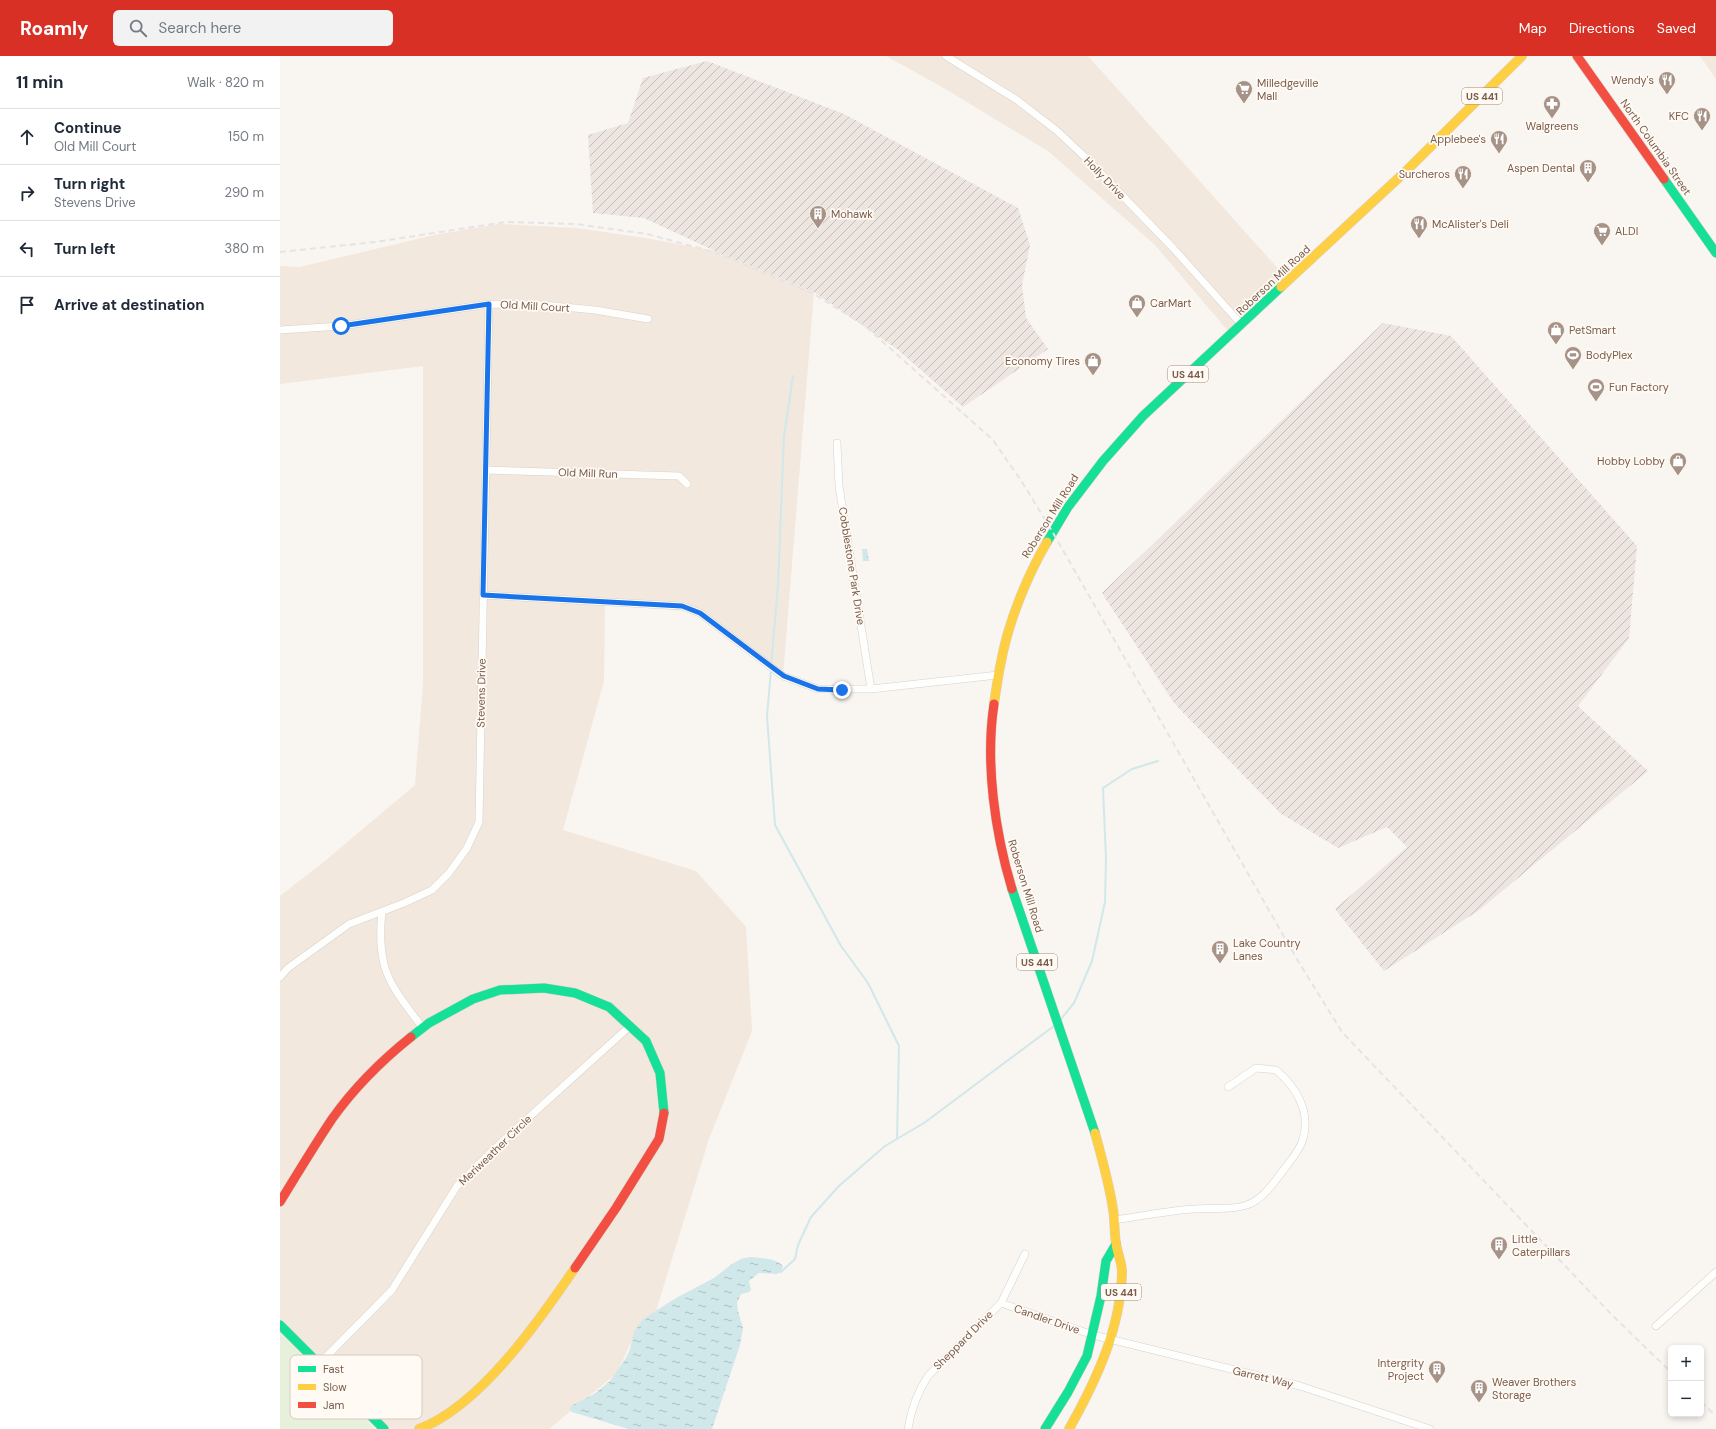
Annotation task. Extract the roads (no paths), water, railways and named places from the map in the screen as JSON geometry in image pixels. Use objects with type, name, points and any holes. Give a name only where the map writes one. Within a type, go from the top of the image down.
[{"type":"main road","name":"North Columbia Street","points":[[1577,56],[1716,253]]},
{"type":"main road","name":"Roberson Mill Road","points":[[1069,1429],[1096,1378],[1110,1339],[1121,1292],[1122,1270],[1116,1244],[1115,1220],[1103,1161],[1014,896],[1001,849],[994,801],[991,755],[993,715],[998,675],[1009,626],[1027,581],[1043,547],[1074,497],[1100,462],[1169,392],[1405,172],[1521,57]]},
{"type":"main road","points":[[280,1202],[333,1118],[370,1073],[392,1052],[423,1028],[473,998],[500,990],[544,988],[575,993],[609,1007],[646,1041],[660,1073],[664,1116],[659,1139],[616,1208],[574,1270],[534,1326],[502,1365],[465,1400],[432,1424],[419,1429]]},
{"type":"main road","name":"US 441","points":[[1044,1429],[1078,1374],[1087,1356],[1093,1335],[1106,1261],[1116,1244]]},
{"type":"main road","points":[[280,1325],[310,1355]]},
{"type":"main road","points":[[374,1419],[384,1429]]},
{"type":"street","name":"Holly Drive","points":[[946,56],[1017,100],[1056,130],[1085,157],[1173,248],[1242,325]]},
{"type":"street","name":"Old Mill Court","points":[[280,330],[341,326],[489,304],[543,305],[595,310],[648,320]]},
{"type":"street","name":"Stevens Drive","points":[[280,977],[288,968],[349,924],[404,903],[432,890],[449,873],[467,848],[479,822],[489,304]]},
{"type":"street","name":"Cobblestone Park Drive","points":[[837,444],[839,486],[870,688]]},
{"type":"street","name":"Old Mill Run","points":[[486,470],[679,476],[687,484]]},
{"type":"street","points":[[483,595],[682,606],[700,613],[784,676],[818,689],[870,688],[998,675]]},
{"type":"street","points":[[382,912],[381,938],[384,966],[393,986],[423,1028]]},
{"type":"street","name":"Meriweather Circle","points":[[328,1355],[392,1290],[457,1186],[494,1149],[630,1026]]},
{"type":"street","points":[[1115,1220],[1192,1209],[1236,1208],[1257,1200],[1275,1182],[1299,1149],[1303,1139],[1305,1114],[1302,1104],[1295,1090],[1276,1070],[1256,1068],[1228,1086]]},
{"type":"street","name":"Sheppard Drive","points":[[908,1429],[913,1403],[919,1389],[928,1376],[1001,1303],[1025,1254]]},
{"type":"street","points":[[1656,1326],[1716,1272]]},
{"type":"street","name":"Candler Drive","points":[[1001,1303],[1093,1335]]},
{"type":"street","name":"Garrett Way","points":[[1093,1335],[1300,1386],[1430,1429]]},
{"type":"water","points":[[862,549],[867,549],[869,561],[863,561]]},
{"type":"water","points":[[750,1257],[776,1261],[783,1266],[781,1272],[777,1274],[759,1273],[749,1281],[751,1290],[741,1294],[737,1303],[743,1328],[740,1345],[712,1429],[628,1429],[572,1412],[570,1410],[571,1406],[594,1394],[610,1381],[626,1358],[634,1332],[643,1319],[676,1298],[714,1278],[732,1264],[741,1259]]},
{"type":"waterway","points":[[771,666],[778,586],[784,436],[793,376]]},
{"type":"waterway","points":[[771,670],[767,716],[775,825],[841,946],[868,983],[899,1046],[897,1139]]},
{"type":"waterway","points":[[1061,1019],[1074,1003],[1092,961],[1105,902],[1106,858],[1103,788],[1132,769],[1158,761]]},
{"type":"waterway","points":[[781,1272],[795,1259],[798,1245],[811,1217],[839,1186],[885,1146],[924,1123],[1054,1026]]},
{"type":"railway","points":[[280,252],[375,242],[506,222],[576,224],[647,234],[714,252],[814,294],[864,325],[993,440],[1022,482],[1052,531],[1298,961],[1342,1032],[1613,1316],[1668,1369]]},
{"type":"railway","points":[[1704,1405],[1716,1416]]},
{"type":"place","name":"Wendy's","points":[[1667,95]]},
{"type":"place","name":"Milledgeville Mall","points":[[1244,104]]},
{"type":"place","name":"Walgreens","points":[[1552,119]]},
{"type":"place","name":"KFC","points":[[1702,131]]},
{"type":"place","name":"Applebee's","points":[[1499,154]]},
{"type":"place","name":"Aspen Dental","points":[[1588,183]]},
{"type":"place","name":"Surcheros","points":[[1463,189]]},
{"type":"place","name":"Mohawk","points":[[818,229]]},
{"type":"place","name":"McAlister's Deli","points":[[1419,239]]},
{"type":"place","name":"ALDI","points":[[1602,246]]},
{"type":"place","name":"CarMart","points":[[1137,318]]},
{"type":"place","name":"PetSmart","points":[[1556,345]]},
{"type":"place","name":"BodyPlex","points":[[1573,370]]},
{"type":"place","name":"Economy Tires","points":[[1093,376]]},
{"type":"place","name":"Fun Factory","points":[[1596,402]]},
{"type":"place","name":"Hobby Lobby","points":[[1678,476]]},
{"type":"place","name":"Lake Country Lanes","points":[[1220,964]]},
{"type":"place","name":"Little Caterpillars","points":[[1499,1260]]},
{"type":"place","name":"Intergrity Project","points":[[1437,1384]]},
{"type":"place","name":"Weaver Brothers Storage","points":[[1479,1403]]}]
